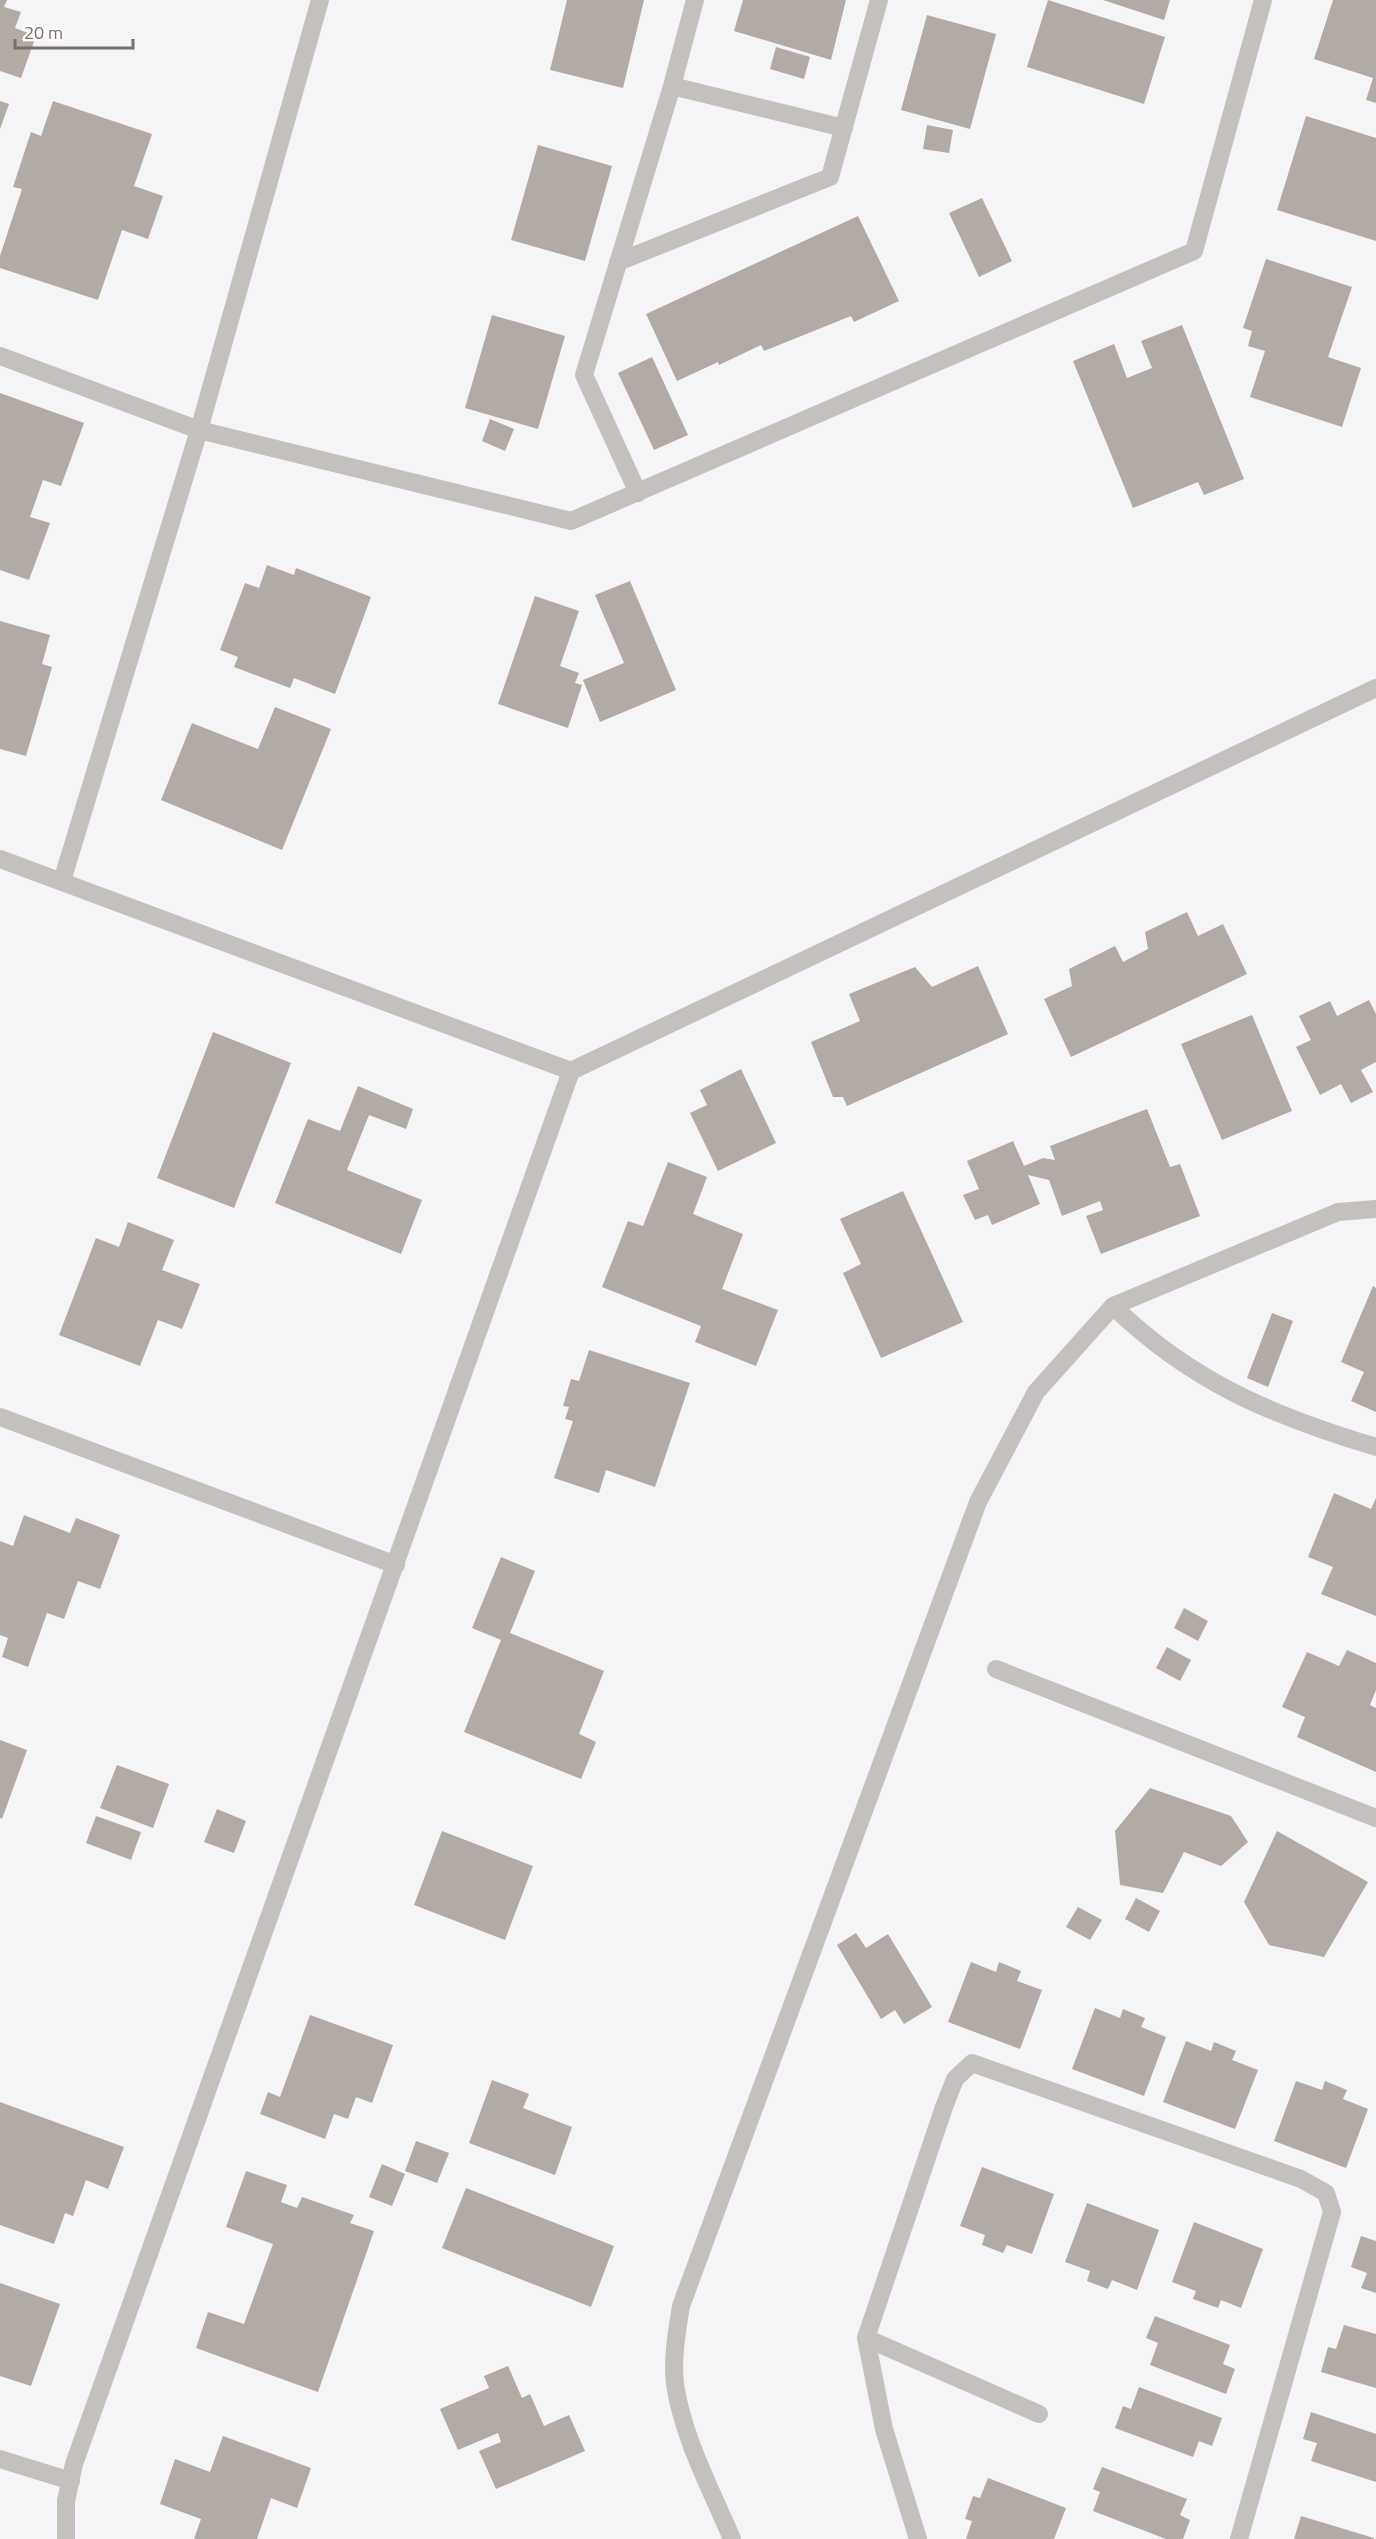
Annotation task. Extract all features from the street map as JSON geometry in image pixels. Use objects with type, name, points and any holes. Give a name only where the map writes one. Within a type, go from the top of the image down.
[{"type":"lane","points":[[62,881],[199,430],[320,0]]},
{"type":"lane","points":[[638,493],[584,375],[672,86],[695,0]]},
{"type":"lane","points":[[618,262],[830,177],[879,0]]},
{"type":"lane","points":[[0,356],[199,430],[571,521],[1194,251],[1263,0]]},
{"type":"lane","points":[[672,86],[844,128]]},
{"type":"lane","points":[[66,2539],[66,2501],[74,2464],[571,1071],[1376,688]]},
{"type":"lane","points":[[0,859],[571,1071]]},
{"type":"lane","points":[[732,2539],[683,2424],[675,2382],[675,2344],[681,2306],[978,1502],[1036,1392],[1113,1306],[1338,1212],[1376,1209]]},
{"type":"lane","points":[[1113,1306],[1147,1339],[1173,1359],[1241,1398],[1340,1436],[1376,1447]]},
{"type":"lane","points":[[0,1417],[396,1565]]},
{"type":"lane","points":[[996,1669],[1376,1818]]},
{"type":"lane","points":[[918,2539],[884,2429],[866,2338],[944,2107],[955,2079],[972,2062],[1301,2179],[1326,2193],[1332,2212],[1239,2539]]},
{"type":"lane","points":[[866,2338],[1039,2414]]},
{"type":"lane","points":[[0,2459],[71,2481]]},
{"type":"building","points":[[0,0],[7,0],[4,7],[21,12],[15,28],[36,36],[21,78],[0,71]]},
{"type":"building","points":[[567,0],[644,0],[623,88],[550,70]]},
{"type":"building","points":[[743,0],[846,0],[831,60],[734,31]]},
{"type":"building","points":[[1048,0],[1165,37],[1144,104],[1027,67]]},
{"type":"building","points":[[1103,0],[1170,0],[1164,20]]},
{"type":"building","points":[[1333,0],[1376,0],[1376,103],[1366,100],[1373,78],[1314,59]]},
{"type":"building","points":[[927,15],[996,34],[970,129],[901,110]]},
{"type":"building","points":[[776,47],[810,57],[804,79],[770,69]]},
{"type":"building","points":[[0,101],[9,104],[0,129]]},
{"type":"building","points":[[53,101],[152,134],[134,186],[163,196],[148,239],[122,230],[98,300],[0,268],[0,256],[22,189],[13,187],[31,132],[41,136]]},
{"type":"building","points":[[1306,116],[1376,138],[1376,241],[1277,210]]},
{"type":"building","points":[[927,125],[953,130],[949,153],[923,149]]},
{"type":"building","points":[[538,145],[612,166],[585,261],[511,240]]},
{"type":"building","points":[[982,198],[1012,261],[979,277],[949,213]]},
{"type":"building","points":[[858,216],[899,301],[854,322],[851,316],[764,351],[761,345],[719,365],[718,362],[677,381],[646,314]]},
{"type":"building","points":[[1266,259],[1352,287],[1328,357],[1361,368],[1342,427],[1250,397],[1265,351],[1248,346],[1252,331],[1243,328]]},
{"type":"building","points":[[492,315],[565,336],[538,429],[465,408]]},
{"type":"building","points":[[1182,325],[1244,479],[1204,495],[1198,482],[1133,508],[1073,361],[1114,344],[1127,378],[1152,368],[1141,341]]},
{"type":"building","points":[[652,357],[688,435],[654,450],[618,373]]},
{"type":"building","points":[[0,393],[84,423],[61,486],[43,480],[30,517],[50,523],[29,580],[0,570]]},
{"type":"building","points":[[490,419],[514,429],[505,451],[482,441]]},
{"type":"building","points":[[267,565],[294,575],[296,568],[371,597],[335,694],[294,678],[290,688],[234,667],[238,657],[220,650],[245,583],[259,588]]},
{"type":"building","points":[[630,581],[676,690],[600,722],[583,680],[624,663],[595,595]]},
{"type":"building","points":[[535,596],[579,611],[560,666],[579,673],[575,683],[582,685],[568,728],[498,704]]},
{"type":"building","points":[[0,621],[50,635],[42,664],[52,667],[26,756],[0,749]]},
{"type":"building","points":[[275,707],[331,729],[282,850],[161,800],[192,723],[258,749]]},
{"type":"building","points":[[1187,912],[1198,936],[1223,924],[1247,974],[1071,1057],[1044,999],[1072,986],[1069,969],[1115,946],[1123,962],[1148,949],[1145,932]]},
{"type":"building","points":[[978,966],[1008,1034],[847,1106],[843,1097],[833,1097],[811,1042],[860,1021],[849,994],[915,967],[932,987]]},
{"type":"building","points":[[1369,1000],[1376,1014],[1376,1062],[1361,1070],[1373,1092],[1351,1103],[1341,1084],[1320,1095],[1296,1047],[1311,1040],[1299,1016],[1330,1001],[1337,1016]]},
{"type":"building","points":[[1252,1015],[1292,1111],[1222,1140],[1181,1044]]},
{"type":"building","points":[[213,1032],[291,1063],[234,1208],[157,1178]]},
{"type":"building","points":[[741,1069],[776,1143],[718,1171],[690,1113],[707,1105],[700,1090]]},
{"type":"building","points":[[358,1086],[413,1109],[406,1129],[369,1115],[347,1170],[422,1200],[401,1254],[275,1203],[308,1119],[340,1131]]},
{"type":"building","points":[[1147,1109],[1170,1167],[1180,1164],[1200,1216],[1101,1254],[1086,1216],[1103,1210],[1100,1201],[1062,1216],[1049,1180],[1028,1175],[1040,1204],[992,1225],[988,1215],[975,1220],[963,1195],[979,1189],[967,1161],[1013,1141],[1024,1166],[1043,1158],[1055,1160],[1050,1146]]},
{"type":"building","points":[[668,1162],[707,1177],[693,1214],[743,1234],[722,1289],[778,1310],[756,1366],[695,1342],[701,1326],[602,1287],[628,1221],[643,1226]]},
{"type":"building","points":[[903,1191],[963,1322],[881,1358],[843,1273],[861,1264],[840,1219]]},
{"type":"building","points":[[128,1222],[174,1240],[162,1270],[200,1284],[182,1329],[158,1320],[140,1366],[59,1335],[96,1238],[119,1247]]},
{"type":"building","points":[[1373,1286],[1376,1288],[1376,1412],[1351,1401],[1364,1372],[1341,1362]]},
{"type":"building","points":[[1272,1313],[1293,1321],[1268,1387],[1247,1378]]},
{"type":"building","points":[[589,1350],[690,1383],[655,1487],[606,1470],[599,1493],[554,1478],[573,1421],[565,1419],[569,1407],[563,1406],[571,1379],[579,1381]]},
{"type":"building","points":[[1334,1493],[1371,1509],[1376,1498],[1376,1616],[1321,1594],[1333,1567],[1308,1557]]},
{"type":"building","points":[[24,1515],[70,1533],[76,1518],[120,1535],[100,1589],[78,1581],[64,1619],[47,1613],[28,1667],[2,1657],[8,1638],[0,1635],[0,1541],[13,1546]]},
{"type":"building","points":[[501,1557],[535,1571],[510,1633],[604,1671],[579,1734],[596,1742],[581,1779],[464,1732],[501,1640],[472,1628]]},
{"type":"building","points":[[1184,1608],[1208,1621],[1198,1641],[1174,1628]]},
{"type":"building","points":[[1167,1647],[1191,1660],[1180,1681],[1156,1668]]},
{"type":"building","points":[[1347,1650],[1376,1663],[1376,1690],[1370,1705],[1376,1708],[1376,1772],[1297,1737],[1305,1717],[1282,1707],[1307,1652],[1339,1666]]},
{"type":"building","points":[[0,1740],[27,1750],[2,1819],[0,1818]]},
{"type":"building","points":[[117,1765],[169,1784],[153,1828],[100,1808]]},
{"type":"building","points":[[1150,1788],[1231,1816],[1248,1842],[1221,1866],[1184,1852],[1163,1893],[1120,1885],[1115,1831]]},
{"type":"building","points":[[217,1809],[246,1821],[234,1853],[204,1842]]},
{"type":"building","points":[[96,1816],[141,1832],[131,1860],[86,1843]]},
{"type":"building","points":[[442,1831],[533,1866],[505,1940],[414,1905]]},
{"type":"building","points":[[1277,1831],[1368,1882],[1324,1957],[1269,1945],[1244,1902]]},
{"type":"building","points":[[1136,1898],[1160,1911],[1149,1932],[1125,1919]]},
{"type":"building","points":[[1078,1907],[1102,1920],[1090,1940],[1066,1927]]},
{"type":"building","points":[[856,1933],[866,1948],[888,1934],[932,2007],[904,2024],[895,2010],[881,2019],[837,1945]]},
{"type":"building","points":[[971,1962],[996,1972],[999,1962],[1021,1971],[1017,1981],[1042,1990],[1020,2049],[948,2022]]},
{"type":"building","points":[[1095,2008],[1120,2018],[1123,2009],[1145,2018],[1141,2027],[1166,2037],[1144,2096],[1072,2069]]},
{"type":"building","points":[[310,2015],[393,2045],[372,2103],[356,2097],[348,2119],[334,2114],[325,2139],[260,2114],[268,2092],[280,2097]]},
{"type":"building","points":[[1186,2041],[1211,2051],[1214,2042],[1236,2051],[1232,2060],[1258,2070],[1235,2129],[1163,2102]]},
{"type":"building","points":[[492,2080],[529,2094],[523,2108],[572,2127],[555,2175],[469,2143]]},
{"type":"building","points":[[1296,2081],[1322,2090],[1325,2081],[1347,2090],[1343,2099],[1368,2109],[1346,2168],[1274,2141]]},
{"type":"building","points":[[0,2102],[124,2147],[108,2189],[86,2180],[73,2216],[65,2213],[54,2244],[0,2225]]},
{"type":"building","points":[[416,2141],[449,2153],[437,2183],[405,2171]]},
{"type":"building","points":[[382,2164],[405,2174],[392,2206],[369,2197]]},
{"type":"building","points":[[982,2167],[1054,2194],[1032,2254],[1007,2245],[1003,2253],[982,2245],[985,2235],[960,2226]]},
{"type":"building","points":[[246,2171],[287,2185],[281,2202],[297,2208],[302,2197],[354,2215],[350,2223],[374,2231],[318,2392],[196,2348],[208,2312],[244,2324],[273,2244],[226,2227]]},
{"type":"building","points":[[466,2188],[614,2246],[591,2307],[442,2248]]},
{"type":"building","points":[[1087,2203],[1159,2230],[1137,2290],[1112,2280],[1108,2289],[1087,2281],[1090,2271],[1065,2262]]},
{"type":"building","points":[[1194,2222],[1263,2249],[1241,2308],[1221,2300],[1218,2308],[1193,2299],[1196,2291],[1172,2282]]},
{"type":"building","points":[[1361,2236],[1376,2241],[1376,2293],[1361,2288],[1367,2273],[1351,2267]]},
{"type":"building","points":[[0,2283],[60,2304],[31,2386],[0,2376]]},
{"type":"building","points":[[1155,2316],[1230,2345],[1223,2364],[1235,2369],[1226,2394],[1150,2365],[1158,2343],[1146,2338]]},
{"type":"building","points":[[1344,2325],[1376,2334],[1376,2388],[1321,2372],[1328,2347],[1336,2349]]},
{"type":"building","points":[[508,2366],[522,2398],[530,2394],[544,2426],[569,2415],[585,2451],[496,2489],[479,2451],[501,2442],[498,2433],[458,2450],[440,2409],[489,2388],[484,2376]]},
{"type":"building","points":[[1139,2387],[1222,2418],[1212,2446],[1199,2441],[1193,2457],[1115,2428],[1123,2406],[1131,2409]]},
{"type":"building","points":[[1311,2412],[1376,2434],[1376,2482],[1311,2461],[1317,2443],[1303,2439]]},
{"type":"building","points":[[223,2436],[311,2468],[297,2508],[271,2498],[257,2539],[194,2539],[201,2519],[160,2504],[175,2459],[210,2472]]},
{"type":"building","points":[[1102,2467],[1187,2499],[1180,2515],[1190,2520],[1183,2539],[1166,2539],[1093,2511],[1100,2492],[1093,2489]]},
{"type":"building","points":[[988,2478],[1066,2508],[1054,2539],[966,2539],[972,2521],[965,2519],[973,2496],[980,2498]]},
{"type":"building","points":[[1301,2516],[1374,2538],[1374,2539],[1294,2539]]}]
